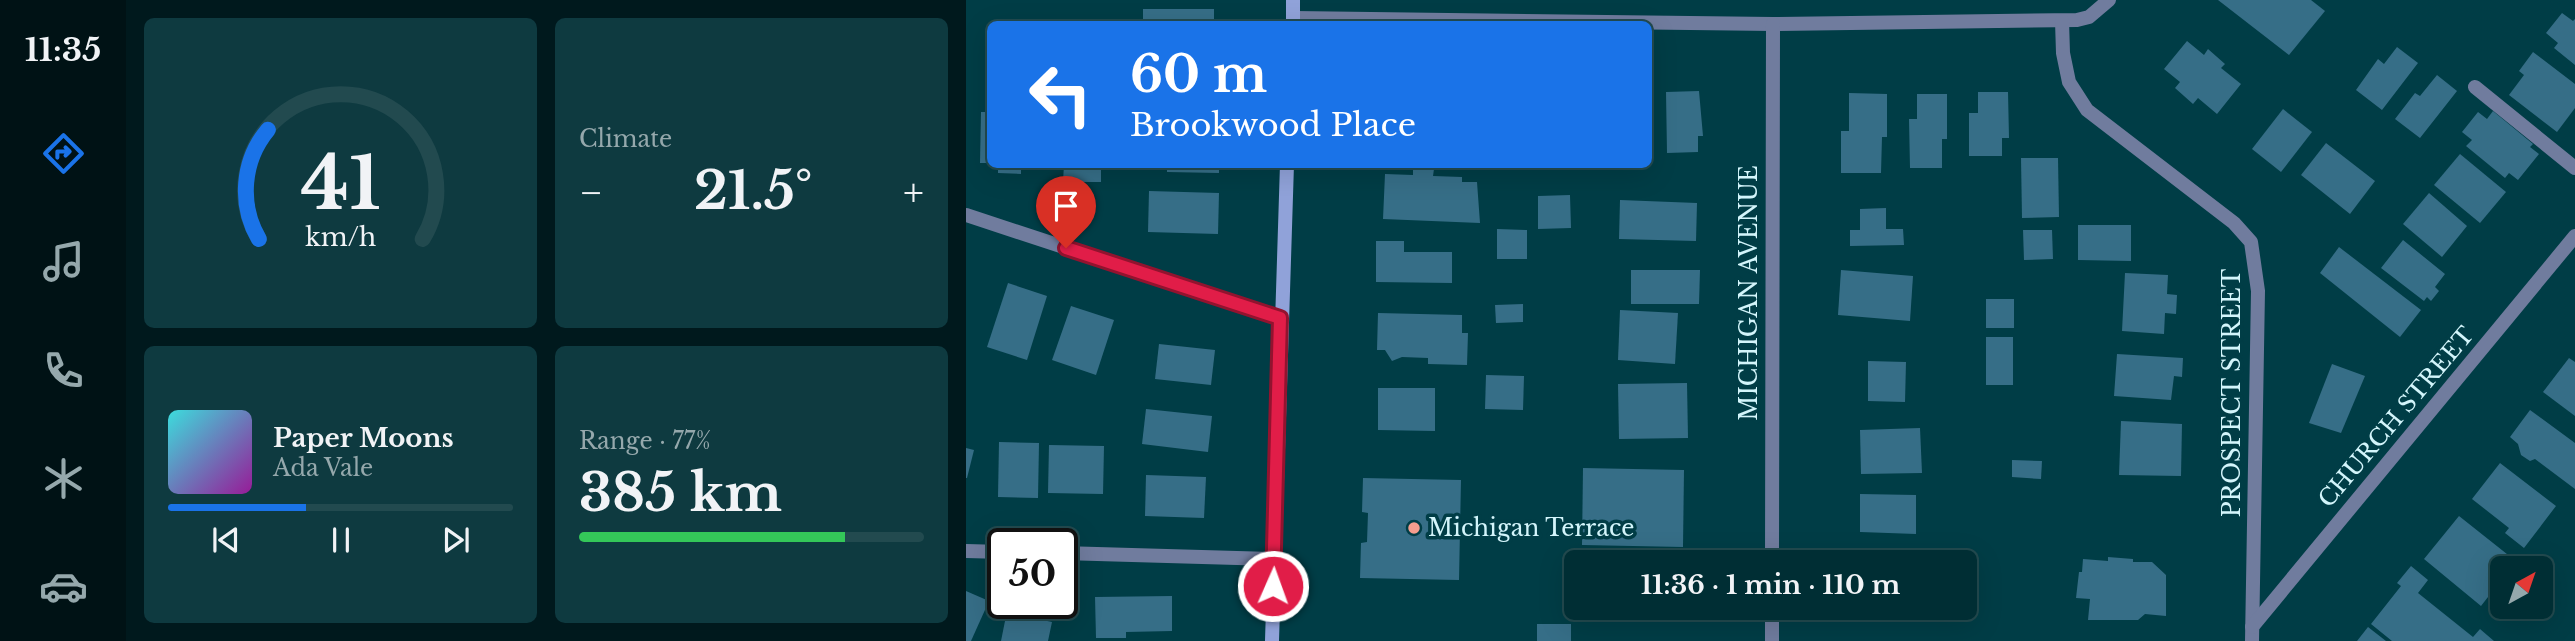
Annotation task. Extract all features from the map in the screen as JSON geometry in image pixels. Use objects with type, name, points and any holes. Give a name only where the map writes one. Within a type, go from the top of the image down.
[{"type":"main road","points":[[1293,0],[1294,21]]},
{"type":"main road","points":[[1272,641],[1280,318],[1287,168]]},
{"type":"street","points":[[1652,23],[2062,21],[2089,17],[2109,0]]},
{"type":"street","name":"PROSPECT STREET","points":[[2062,21],[2063,53],[2069,82],[2087,110],[2234,223],[2251,242],[2258,291],[2252,634]]},
{"type":"street","name":"MICHIGAN AVENUE","points":[[1772,550],[1773,24]]},
{"type":"street","points":[[2475,87],[2575,168]]},
{"type":"street","points":[[966,215],[1280,318]]},
{"type":"street","name":"CHURCH STREET","points":[[2252,634],[2575,236]]},
{"type":"street","points":[[966,551],[987,552]]},
{"type":"street","points":[[1078,554],[1274,559]]},
{"type":"street","points":[[1772,620],[1772,641]]},
{"type":"building","points":[[2218,0],[2311,0],[2325,11],[2289,55]]},
{"type":"building","points":[[1143,9],[1214,9],[1214,21],[1143,21]]},
{"type":"building","points":[[2562,13],[2573,21],[2575,19],[2575,65],[2554,48],[2558,43],[2546,33]]},
{"type":"building","points":[[2187,41],[2204,55],[2208,49],[2225,64],[2221,68],[2241,84],[2217,114],[2198,98],[2193,104],[2175,88],[2180,82],[2164,69]]},
{"type":"building","points":[[2397,47],[2418,63],[2382,110],[2356,90],[2378,59],[2384,64]]},
{"type":"building","points":[[2533,52],[2575,84],[2575,108],[2557,132],[2509,95],[2524,75],[2519,71]]},
{"type":"building","points":[[2437,75],[2457,91],[2420,138],[2395,119],[2415,93],[2420,96]]},
{"type":"building","points":[[1699,91],[1703,136],[1698,136],[1698,152],[1667,153],[1666,92]]},
{"type":"building","points":[[1978,92],[2008,92],[2009,138],[2002,138],[2002,156],[1969,156],[1969,113],[1978,113]]},
{"type":"building","points":[[1849,93],[1887,94],[1887,137],[1882,137],[1881,173],[1841,173],[1841,131],[1849,131]]},
{"type":"building","points":[[1917,94],[1947,94],[1947,139],[1942,139],[1942,168],[1910,168],[1909,119],[1917,119]]},
{"type":"building","points":[[2283,109],[2312,132],[2281,172],[2252,149]]},
{"type":"building","points":[[2493,111],[2533,144],[2530,147],[2539,154],[2518,180],[2509,173],[2505,178],[2466,146],[2472,140],[2462,132],[2478,112],[2487,119]]},
{"type":"building","points":[[981,112],[987,112],[987,163],[980,163]]},
{"type":"building","points":[[2326,143],[2375,181],[2350,214],[2301,175]]},
{"type":"building","points":[[2460,154],[2506,192],[2480,223],[2434,185]]},
{"type":"building","points":[[2021,158],[2058,158],[2059,217],[2022,218]]},
{"type":"building","points":[[998,168],[1021,168],[1021,174],[998,173]]},
{"type":"building","points":[[1064,168],[1101,168],[1101,182],[1063,182]]},
{"type":"building","points":[[1167,168],[1219,168],[1219,173],[1167,172]]},
{"type":"building","points":[[1413,168],[1434,169],[1433,176],[1462,177],[1462,182],[1477,182],[1480,223],[1383,219],[1385,174],[1413,175]]},
{"type":"building","points":[[1149,191],[1219,193],[1218,234],[1148,232]]},
{"type":"building","points":[[2429,193],[2467,226],[2442,257],[2403,224]]},
{"type":"building","points":[[1570,195],[1571,228],[1538,229],[1538,196]]},
{"type":"building","points":[[1620,200],[1697,203],[1696,241],[1619,239]]},
{"type":"building","points":[[1886,208],[1886,229],[1903,229],[1904,245],[1850,246],[1850,230],[1860,230],[1860,209]]},
{"type":"building","points":[[2078,225],[2131,225],[2131,261],[2078,260]]},
{"type":"building","points":[[1497,229],[1527,230],[1527,259],[1497,259]]},
{"type":"building","points":[[2023,230],[2052,230],[2053,259],[2024,260]]},
{"type":"building","points":[[2403,240],[2445,274],[2435,287],[2439,291],[2431,301],[2427,297],[2424,301],[2381,268]]},
{"type":"building","points":[[1376,241],[1404,241],[1404,252],[1452,252],[1452,283],[1376,282]]},
{"type":"building","points":[[2339,247],[2421,310],[2400,337],[2320,273]]},
{"type":"building","points":[[1631,270],[1700,270],[1699,304],[1631,304]]},
{"type":"building","points":[[1841,270],[1913,276],[1910,321],[1838,315]]},
{"type":"building","points":[[2125,273],[2168,275],[2167,294],[2177,295],[2176,314],[2165,313],[2164,334],[2122,331]]},
{"type":"building","points":[[1008,283],[1047,296],[1027,360],[987,347]]},
{"type":"building","points":[[1986,299],[2014,299],[2014,328],[1986,328]]},
{"type":"building","points":[[1523,304],[1523,322],[1496,323],[1495,305]]},
{"type":"building","points":[[1071,306],[1114,320],[1096,375],[1052,360]]},
{"type":"building","points":[[1620,310],[1678,313],[1675,364],[1618,360]]},
{"type":"building","points":[[1378,313],[1462,315],[1462,333],[1468,333],[1467,365],[1428,364],[1428,358],[1402,357],[1392,361],[1385,350],[1377,350]]},
{"type":"building","points":[[1986,337],[2013,337],[2013,385],[1986,385]]},
{"type":"building","points":[[1159,344],[1215,350],[1211,385],[1155,379]]},
{"type":"building","points":[[2117,354],[2183,358],[2182,377],[2174,376],[2171,400],[2114,396]]},
{"type":"building","points":[[2569,358],[2575,362],[2575,416],[2543,392]]},
{"type":"building","points":[[1868,361],[1906,362],[1905,402],[1868,401]]},
{"type":"building","points":[[2332,364],[2365,376],[2341,433],[2309,423]]},
{"type":"building","points":[[1486,375],[1524,376],[1523,410],[1485,409]]},
{"type":"building","points":[[1687,383],[1688,438],[1619,439],[1618,384]]},
{"type":"building","points":[[1378,388],[1435,388],[1435,431],[1378,430]]},
{"type":"building","points":[[1146,409],[1212,416],[1208,452],[1142,444]]},
{"type":"building","points":[[2530,410],[2575,443],[2575,489],[2535,459],[2530,461],[2521,455],[2518,444],[2510,437]]},
{"type":"building","points":[[2121,421],[2182,424],[2181,476],[2119,475]]},
{"type":"building","points":[[1920,428],[1922,473],[1861,474],[1860,430]]},
{"type":"building","points":[[999,442],[1039,443],[1038,498],[998,497]]},
{"type":"building","points":[[1049,445],[1104,446],[1103,494],[1048,493]]},
{"type":"building","points":[[966,448],[974,450],[967,478],[966,478]]},
{"type":"building","points":[[2012,460],[2042,461],[2041,479],[2012,477]]},
{"type":"building","points":[[2500,463],[2556,506],[2524,548],[2505,533],[2509,528],[2472,499]]},
{"type":"building","points":[[1583,468],[1684,470],[1683,547],[1582,545]]},
{"type":"building","points":[[1146,475],[1206,477],[1204,518],[1145,516]]},
{"type":"building","name":"Michigan Terrace","points":[[1363,478],[1461,480],[1459,580],[1360,578],[1361,543],[1367,542],[1368,513],[1362,512]]},
{"type":"building","points":[[1860,494],[1916,495],[1916,534],[1860,532]]},
{"type":"building","points":[[2459,516],[2509,556],[2490,556],[2490,594],[2481,606],[2424,559]]},
{"type":"building","points":[[2108,557],[2133,559],[2133,562],[2152,562],[2166,575],[2166,616],[2145,614],[2138,620],[2088,620],[2090,599],[2076,598],[2083,559],[2108,561]]},
{"type":"building","points":[[2411,566],[2428,580],[2418,593],[2473,637],[2480,629],[2494,641],[2392,641],[2371,624],[2401,586],[2397,583]]},
{"type":"building","points":[[966,591],[987,600],[987,605],[971,641],[966,641]]},
{"type":"building","points":[[1172,596],[1172,631],[1126,632],[1126,638],[1096,638],[1095,597]]},
{"type":"building","points":[[1005,619],[1052,622],[1048,641],[1001,641]]},
{"type":"building","points":[[1537,624],[1571,624],[1571,641],[1537,641]]},
{"type":"building","points":[[2368,627],[2386,641],[2357,641]]},
{"type":"place","name":"Michigan Terrace","points":[[1414,528]]},
{"type":"route","points":[[1066,248],[1280,318],[1273,586]]}]
